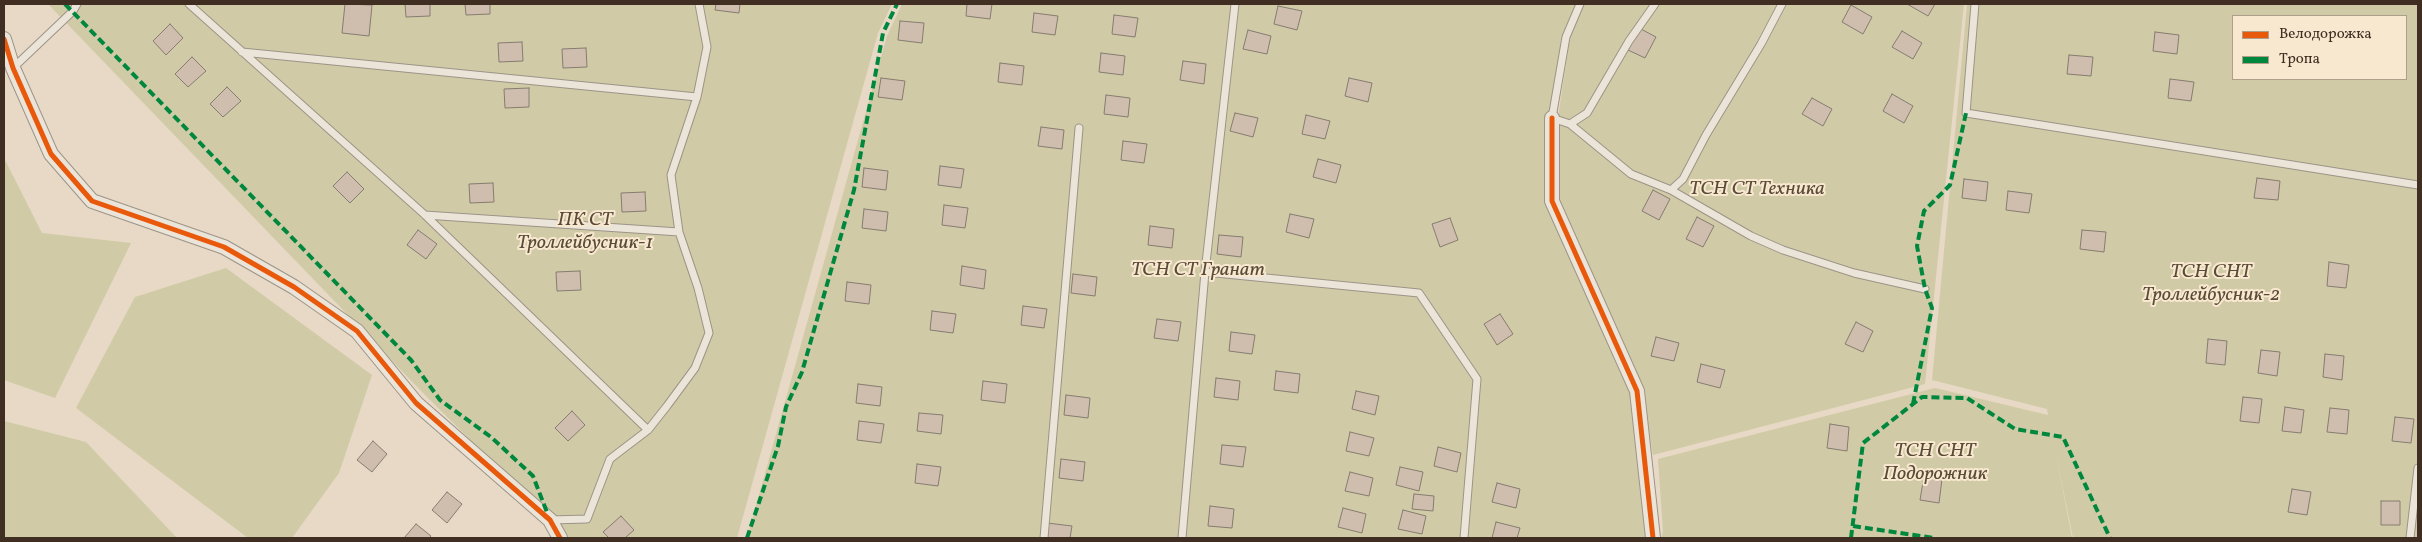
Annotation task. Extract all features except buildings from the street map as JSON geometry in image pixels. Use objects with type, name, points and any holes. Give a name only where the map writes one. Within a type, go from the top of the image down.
[{"type":"street","points":[[4,39],[13,68],[51,154],[92,201],[224,247],[294,287],[357,331],[416,403],[550,520],[560,538]]},
{"type":"street","points":[[1552,118],[1552,201],[1637,390],[1653,538]]},
{"type":"lane","points":[[13,68],[73,11],[77,4]]},
{"type":"lane","points":[[189,4],[424,215],[648,430]]},
{"type":"lane","points":[[550,520],[586,519],[610,460],[648,430],[695,368],[709,333],[698,288],[678,232],[672,175],[696,97],[707,47],[699,4]]},
{"type":"lane","points":[[1182,538],[1205,272],[1235,4]]},
{"type":"lane","points":[[1580,4],[1566,37],[1552,118],[1570,124],[1631,174],[1671,190],[1751,236],[1783,250],[1854,273],[1925,289]]},
{"type":"lane","points":[[1570,124],[1587,113],[1629,41],[1654,4]]},
{"type":"lane","points":[[1671,190],[1683,179],[1706,135],[1761,44],[1782,4]]},
{"type":"lane","points":[[1975,4],[1966,113],[2418,185]]},
{"type":"lane","points":[[242,52],[696,97]]},
{"type":"lane","points":[[1044,538],[1079,128]]},
{"type":"lane","points":[[424,215],[678,232]]},
{"type":"lane","points":[[1205,272],[1420,293],[1477,379],[1464,538]]},
{"type":"lane","points":[[2410,538],[2418,468]]},
{"type":"green space","name":"ПК СТ Троллейбусник-1","points":[[48,4],[892,4],[878,33],[737,538],[569,538],[425,395]]},
{"type":"green space","name":"ТСН СТ Гранат","points":[[902,4],[1576,4],[1561,39],[1546,201],[1632,393],[1648,538],[747,538],[887,36]]},
{"type":"green space","name":"ТСН СТ Техника","points":[[1584,4],[1964,4],[1925,384],[1653,455],[1643,393],[1559,203],[1557,124],[1570,37]]},
{"type":"green space","name":"ТСН СНТ Троллейбусник-2","points":[[1967,4],[2418,4],[2418,538],[2073,538],[2056,454],[2072,538],[1661,538],[1663,532],[1658,459],[1935,388],[2048,415],[2047,409],[1932,380]]},
{"type":"green space","points":[[4,158],[42,233],[131,243],[55,398],[4,380]]},
{"type":"green space","points":[[226,268],[372,375],[339,473],[292,538],[248,538],[76,408],[135,297]]},
{"type":"green space","points":[[4,421],[86,442],[177,538],[4,538]]},
{"type":"marked path","points":[[65,4],[411,360],[440,400],[491,437],[533,476],[548,515]]},
{"type":"marked path","points":[[747,538],[778,446],[786,407],[802,372],[854,190],[883,33],[897,4]]},
{"type":"marked path","points":[[1913,404],[1932,308],[1925,289],[1917,246],[1924,211],[1950,185],[1966,113]]},
{"type":"marked path","points":[[1851,538],[1863,443],[1922,397],[1967,398],[2015,429],[2063,437],[2110,538]]},
{"type":"marked path","points":[[1853,526],[1934,538]]},
{"type":"cycle path","points":[[4,39],[13,68],[51,154],[92,201],[224,247],[294,287],[357,331],[416,403],[550,520],[560,538]]},
{"type":"cycle path","points":[[1552,118],[1552,201],[1637,391],[1653,538]]},
{"type":"park label","name":"ТСН СНТ Подорожник","points":[[1935,464]]}]
